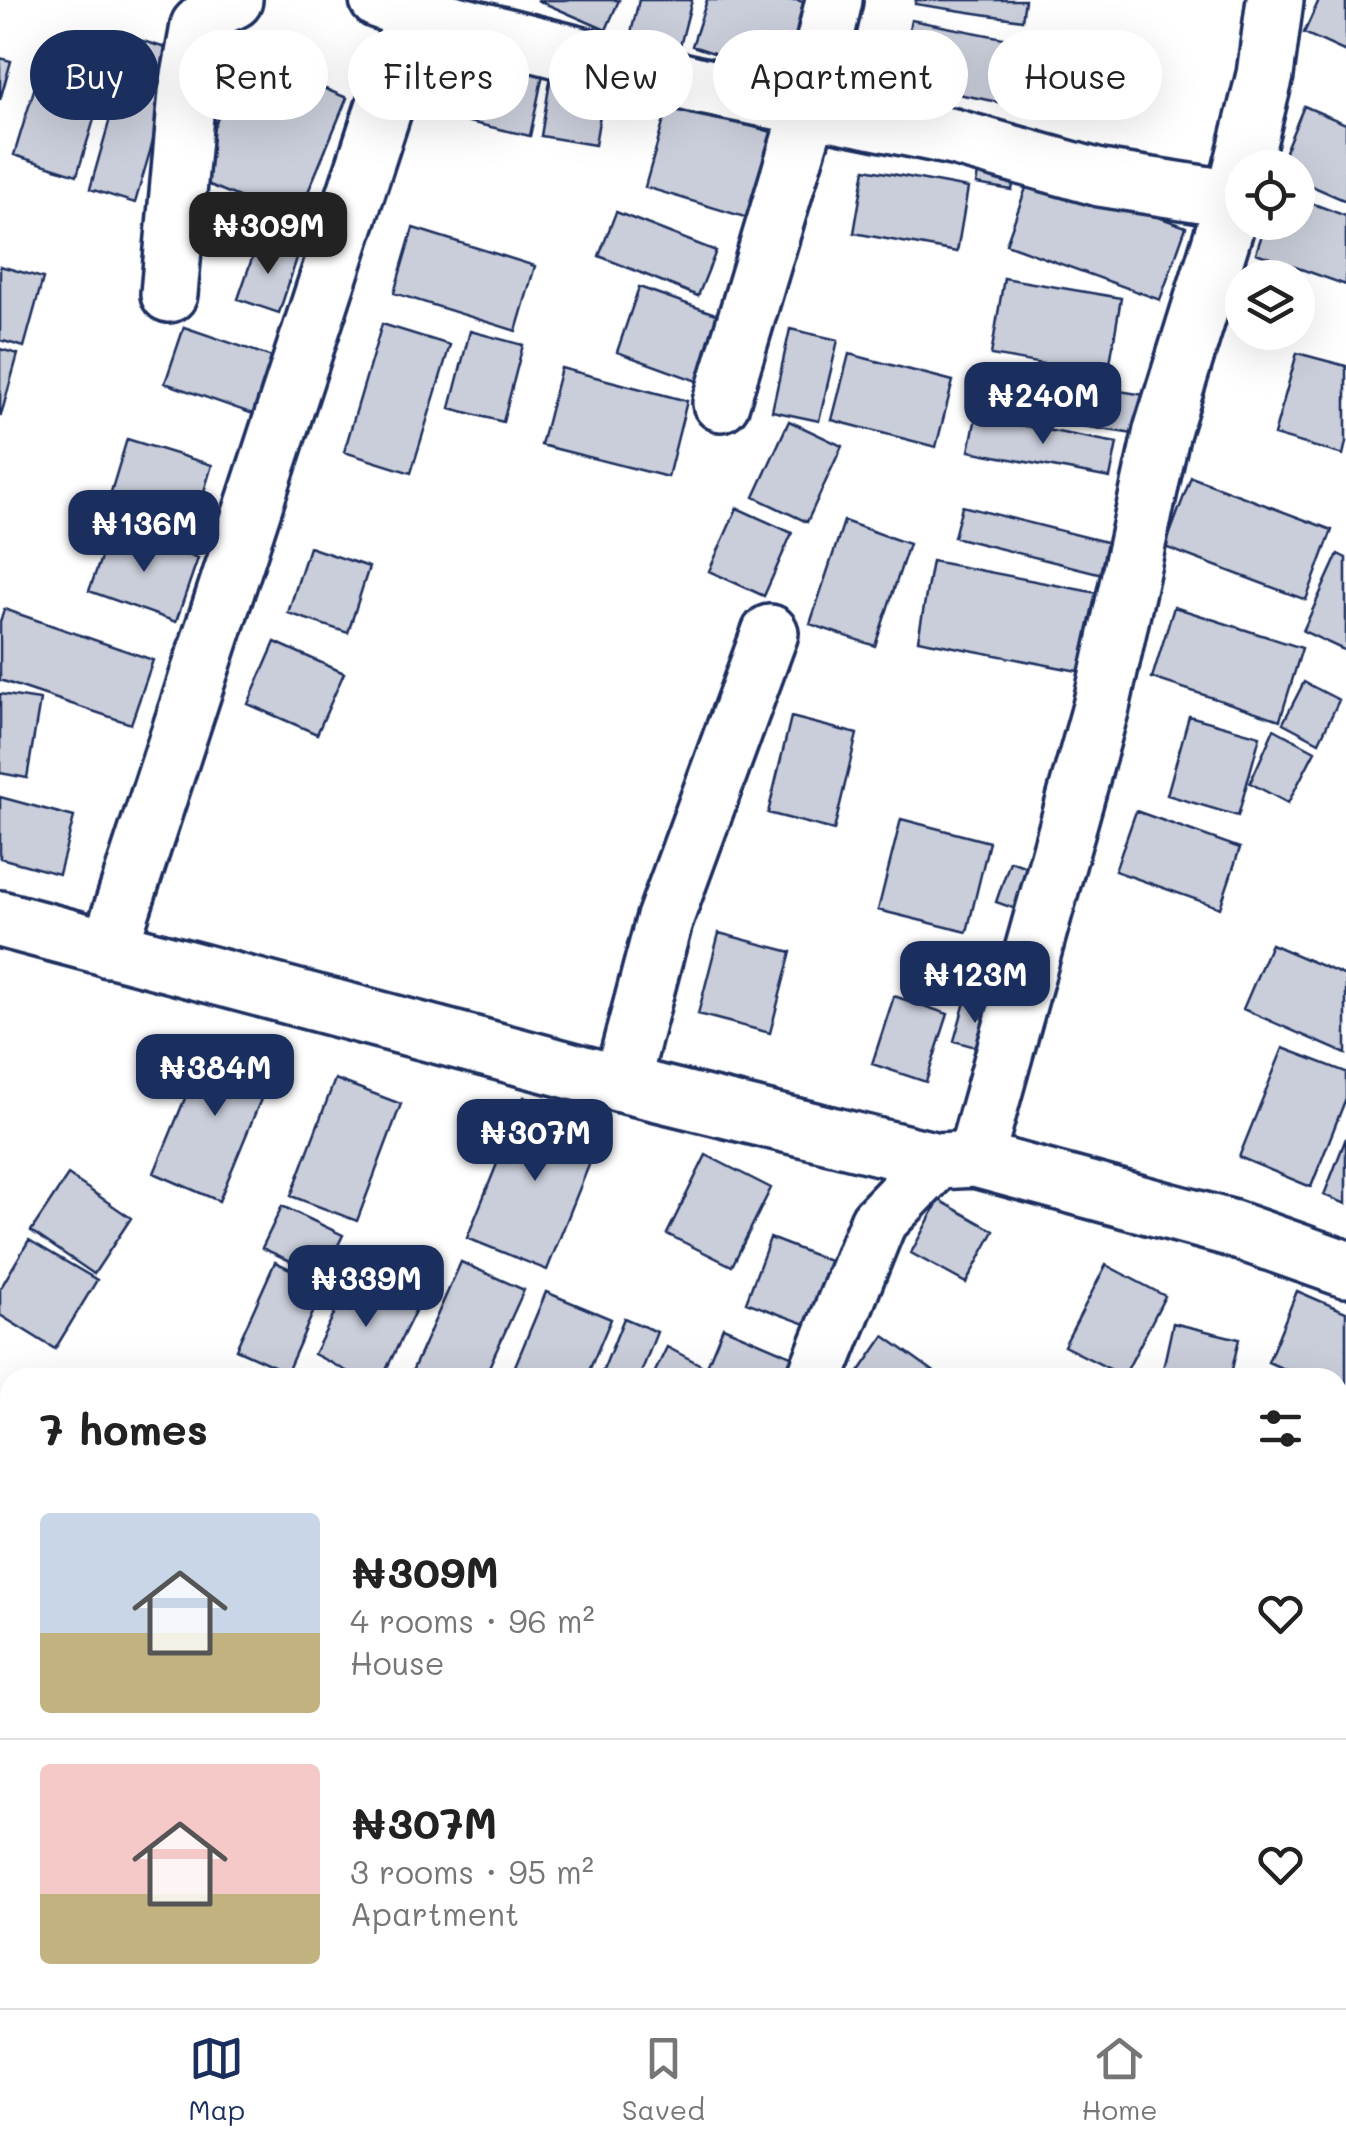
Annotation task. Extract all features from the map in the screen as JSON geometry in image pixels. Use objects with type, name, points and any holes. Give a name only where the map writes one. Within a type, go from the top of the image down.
[{"type":"street","points":[[169,294],[187,93],[199,26],[219,7],[234,0]]},
{"type":"street","points":[[827,30],[834,0]]},
{"type":"street","points":[[1247,150],[1266,75],[1275,0]]},
{"type":"street","points":[[108,949],[404,4],[713,88]]},
{"type":"street","points":[[722,403],[806,120]]},
{"type":"street","points":[[868,120],[953,136],[1100,178],[1225,198]]},
{"type":"street","points":[[819,1368],[878,1222],[956,1160],[1102,707],[1162,432],[1225,228]]},
{"type":"street","points":[[621,1084],[664,922],[770,633]]},
{"type":"street","points":[[0,919],[621,1084],[956,1160],[1230,1228],[1346,1269]]},
{"type":"building","points":[[537,0],[619,0],[606,30]]},
{"type":"building","points":[[639,0],[692,0],[684,30],[632,30]]},
{"type":"building","points":[[707,0],[797,0],[810,4],[802,30],[713,30],[713,53],[693,46]]},
{"type":"building","points":[[916,0],[1025,0],[1022,20],[915,4]]},
{"type":"building","points":[[1319,0],[1346,0],[1346,52],[1304,33]]},
{"type":"building","points":[[911,20],[962,30],[909,30]]},
{"type":"building","points":[[968,31],[988,35],[988,100],[968,96]]},
{"type":"building","points":[[159,46],[179,52],[135,203],[90,189],[110,120],[159,120]]},
{"type":"building","points":[[529,51],[547,55],[530,136],[460,120],[529,120]]},
{"type":"building","points":[[0,58],[11,61],[0,100]]},
{"type":"building","points":[[549,87],[549,120],[599,120],[595,145],[541,136]]},
{"type":"building","points":[[328,90],[347,98],[296,221],[193,178],[217,120],[328,120]]},
{"type":"building","points":[[30,103],[30,120],[94,120],[77,175],[14,155]]},
{"type":"building","points":[[1304,106],[1346,124],[1346,201],[1315,187],[1315,150],[1286,150]]},
{"type":"building","points":[[693,109],[713,115],[713,120],[731,120],[775,133],[751,219],[645,187],[664,120],[693,120]]},
{"type":"building","points":[[982,152],[1018,159],[1012,190],[976,184]]},
{"type":"building","points":[[865,169],[968,188],[957,252],[854,233]]},
{"type":"building","points":[[1032,171],[1186,227],[1160,300],[1006,244]]},
{"type":"building","points":[[1315,204],[1346,216],[1346,285],[1315,274],[1315,260],[1276,260],[1256,253],[1260,240],[1315,240]]},
{"type":"building","points":[[616,212],[716,251],[698,296],[599,256]]},
{"type":"building","points":[[413,228],[535,266],[516,331],[394,293]]},
{"type":"building","points":[[258,241],[298,255],[279,313],[238,299]]},
{"type":"building","points":[[0,266],[43,278],[24,347],[0,340]]},
{"type":"building","points":[[1004,278],[1121,298],[1108,375],[991,355]]},
{"type":"building","points":[[639,287],[727,318],[705,384],[617,352]]},
{"type":"building","points":[[382,324],[450,345],[411,473],[344,452]]},
{"type":"building","points":[[184,327],[272,357],[253,414],[165,383]]},
{"type":"building","points":[[790,329],[838,340],[819,421],[772,411]]},
{"type":"building","points":[[470,331],[523,345],[503,422],[450,408]]},
{"type":"building","points":[[0,349],[18,354],[1,415],[0,414]]},
{"type":"building","points":[[1297,353],[1346,366],[1343,455],[1274,435]]},
{"type":"building","points":[[849,354],[953,381],[936,447],[832,420]]},
{"type":"building","points":[[561,368],[687,401],[668,477],[541,445]]},
{"type":"building","points":[[986,370],[1145,395],[1140,435],[980,410]]},
{"type":"building","points":[[976,417],[1117,443],[1110,478],[969,451]]},
{"type":"building","points":[[789,421],[842,446],[807,522],[754,497]]},
{"type":"building","points":[[127,439],[212,465],[190,538],[105,512]]},
{"type":"building","points":[[1191,477],[1332,530],[1306,600],[1165,547]]},
{"type":"building","points":[[962,506],[1114,544],[1106,575],[954,537]]},
{"type":"building","points":[[737,508],[792,533],[764,596],[709,571]]},
{"type":"building","points":[[844,521],[909,544],[875,646],[810,624]]},
{"type":"building","points":[[112,527],[198,558],[176,622],[89,591]]},
{"type":"building","points":[[309,547],[369,567],[348,633],[288,613]]},
{"type":"building","points":[[1338,554],[1346,558],[1346,651],[1303,631]]},
{"type":"building","points":[[932,561],[1097,593],[1083,672],[918,640]]},
{"type":"building","points":[[1174,607],[1302,648],[1280,720],[1152,678]]},
{"type":"building","points":[[4,609],[153,660],[131,724],[0,680],[0,622]]},
{"type":"building","points":[[275,642],[344,673],[317,734],[248,704]]},
{"type":"building","points":[[1304,682],[1339,700],[1319,742],[1283,723]]},
{"type":"building","points":[[0,694],[40,700],[27,778],[0,773]]},
{"type":"building","points":[[1189,716],[1260,736],[1238,816],[1167,795]]},
{"type":"building","points":[[791,717],[857,734],[834,830],[768,813]]},
{"type":"building","points":[[1274,729],[1315,751],[1288,803],[1250,783]]},
{"type":"building","points":[[0,797],[74,817],[59,874],[0,858]]},
{"type":"building","points":[[1136,811],[1240,848],[1220,908],[1115,871]]},
{"type":"building","points":[[901,819],[989,842],[967,932],[878,910]]},
{"type":"building","points":[[1010,861],[1038,871],[1024,912],[996,902]]},
{"type":"building","points":[[719,933],[791,952],[770,1033],[698,1014]]},
{"type":"building","points":[[1271,944],[1346,976],[1346,1054],[1243,1009]]},
{"type":"building","points":[[894,996],[948,1014],[926,1082],[872,1064]]},
{"type":"building","points":[[965,1002],[997,1012],[986,1050],[954,1041]]},
{"type":"building","points":[[210,1038],[275,1065],[219,1201],[154,1173]]},
{"type":"building","points":[[1283,1048],[1346,1072],[1346,1098],[1311,1187],[1239,1157]]},
{"type":"building","points":[[335,1079],[401,1104],[357,1221],[291,1196]]},
{"type":"building","points":[[524,1097],[603,1130],[547,1270],[467,1238]]},
{"type":"building","points":[[1346,1138],[1346,1204],[1324,1195]]},
{"type":"building","points":[[706,1155],[771,1188],[732,1266],[667,1234]]},
{"type":"building","points":[[68,1175],[131,1218],[94,1274],[31,1231]]},
{"type":"building","points":[[939,1200],[994,1231],[966,1283],[911,1253]]},
{"type":"building","points":[[282,1206],[343,1235],[323,1276],[262,1248]]},
{"type":"building","points":[[770,1238],[835,1263],[811,1326],[746,1302]]},
{"type":"building","points":[[29,1240],[97,1280],[55,1349],[0,1315],[0,1289]]},
{"type":"building","points":[[390,1251],[436,1265],[429,1289],[383,1275]]},
{"type":"building","points":[[275,1262],[325,1285],[289,1368],[278,1368],[236,1349]]},
{"type":"building","points":[[461,1262],[524,1290],[489,1368],[413,1368]]},
{"type":"building","points":[[1106,1265],[1165,1296],[1128,1368],[1108,1368],[1064,1346]]},
{"type":"building","points":[[354,1275],[417,1307],[387,1368],[341,1368],[314,1354]]},
{"type":"building","points":[[1297,1291],[1346,1312],[1346,1368],[1282,1368],[1268,1362]]},
{"type":"building","points":[[546,1292],[611,1319],[590,1368],[514,1368]]},
{"type":"building","points":[[624,1318],[657,1332],[643,1368],[604,1368]]},
{"type":"building","points":[[1173,1323],[1239,1339],[1232,1368],[1163,1368]]},
{"type":"building","points":[[723,1327],[798,1359],[794,1368],[706,1368]]},
{"type":"building","points":[[884,1336],[929,1368],[862,1368]]},
{"type":"building","points":[[667,1347],[701,1365],[700,1368],[657,1368]]}]
